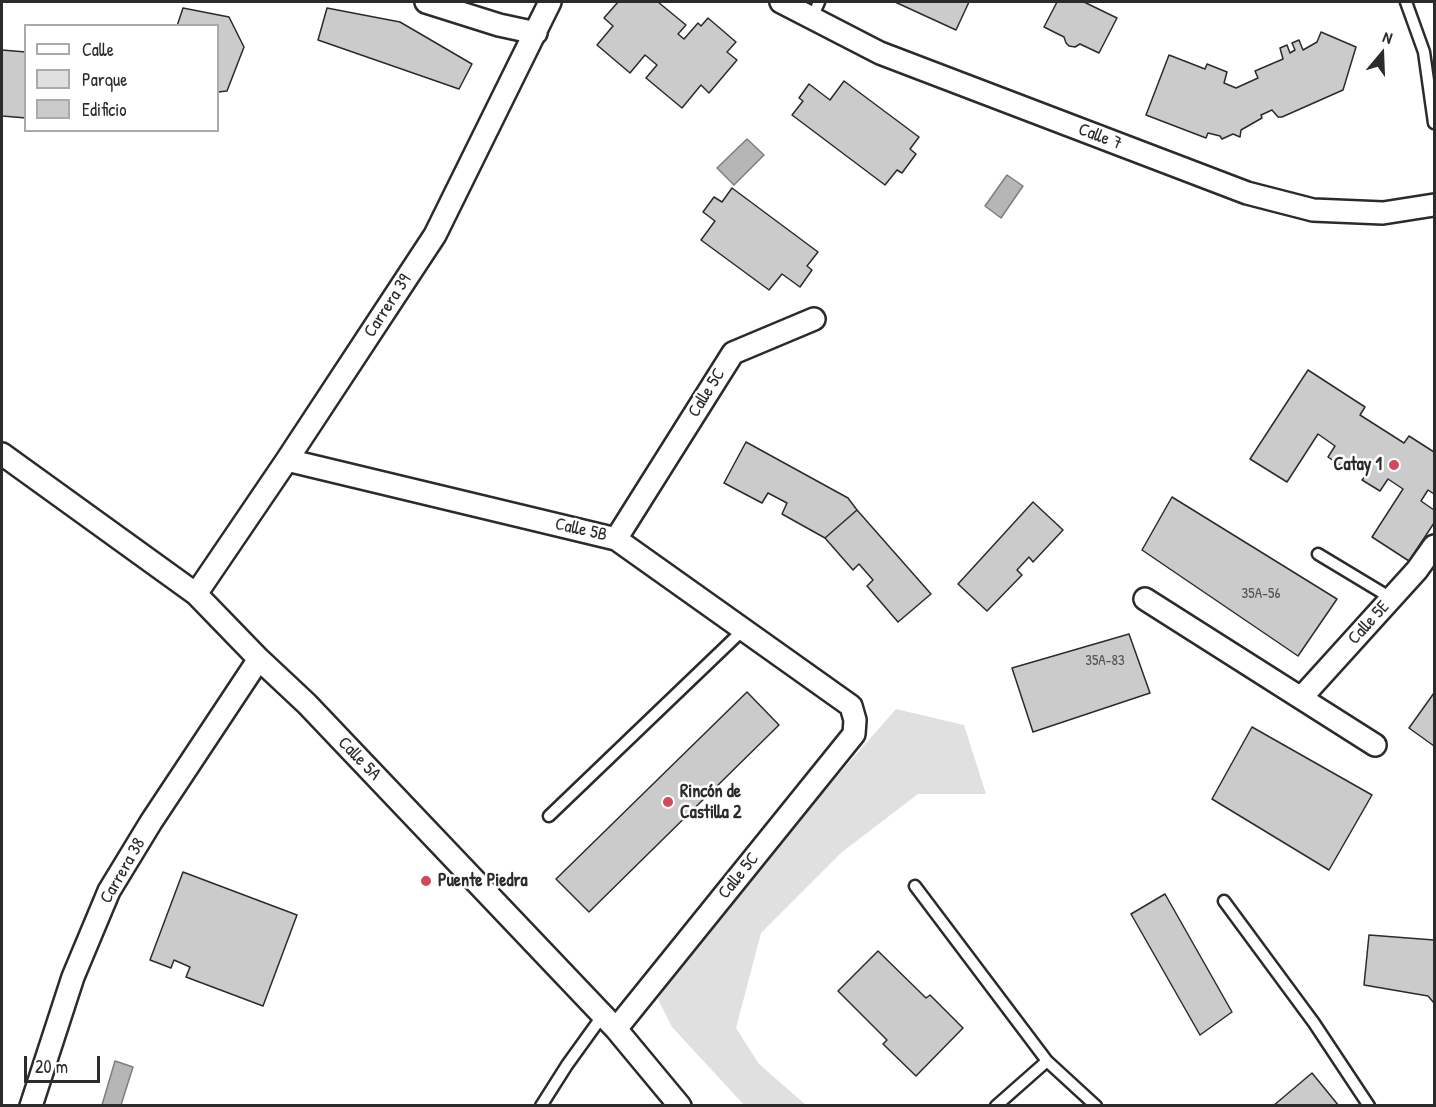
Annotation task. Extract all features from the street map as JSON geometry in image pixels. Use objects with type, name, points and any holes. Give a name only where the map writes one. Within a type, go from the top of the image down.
[{"type":"street","points":[[426,2],[499,25],[536,33]]},
{"type":"street","name":"Carrera 39","points":[[196,594],[435,235],[550,2]]},
{"type":"street","name":"Calle 7","points":[[780,2],[816,10],[880,53],[1247,194],[1313,210],[1383,213],[1434,205]]},
{"type":"street","name":"Calle 5C","points":[[616,539],[733,353],[814,319]]},
{"type":"street","name":"Calle 5A","points":[[2,454],[196,594],[259,659],[307,704],[610,1022],[680,1106]]},
{"type":"street","name":"Calle 5B","points":[[287,460],[616,539],[851,706],[855,720]]},
{"type":"street","name":"Calle 5E","points":[[1301,698],[1417,570],[1434,546]]},
{"type":"street","points":[[1145,599],[1375,745]]},
{"type":"street","name":"Carrera 38","points":[[31,1106],[73,977],[109,891],[151,822],[259,659]]},
{"type":"street","name":"Calle 5C","points":[[610,1022],[854,734],[855,720]]},
{"type":"lane","points":[[1406,2],[1424,52],[1434,123]]},
{"type":"lane","points":[[1318,554],[1391,598]]},
{"type":"lane","points":[[549,816],[743,630]]},
{"type":"lane","points":[[915,886],[1047,1061],[1096,1106]]},
{"type":"lane","points":[[1224,901],[1314,1023],[1369,1106]]},
{"type":"lane","points":[[541,1106],[567,1065],[610,1022]]},
{"type":"lane","points":[[996,1106],[1047,1061]]},
{"type":"green space","points":[[896,709],[964,725],[986,794],[918,794],[842,852],[761,933],[736,1028],[759,1064],[806,1105],[744,1105],[672,1027],[658,999],[701,931]]},
{"type":"shaded area","points":[[747,139],[764,155],[734,185],[717,168]]},
{"type":"shaded area","points":[[1007,175],[1023,186],[1001,218],[985,206]]},
{"type":"shaded area","points":[[115,1061],[133,1067],[121,1105],[102,1105]]},
{"type":"building","points":[[618,2],[658,2],[686,25],[678,34],[684,39],[698,23],[701,26],[708,18],[736,42],[727,52],[737,60],[709,93],[701,85],[682,108],[646,78],[657,65],[645,55],[630,73],[597,45],[613,26],[604,18]]},
{"type":"building","points":[[895,2],[969,2],[956,30]]},
{"type":"building","points":[[1057,2],[1084,2],[1117,18],[1099,53],[1080,44],[1075,47],[1069,46],[1064,37],[1044,27]]},
{"type":"building","points":[[183,8],[229,17],[244,47],[227,91],[219,92],[219,24],[178,24]]},
{"type":"building","points":[[327,8],[400,22],[472,64],[459,89],[318,40]]},
{"type":"building","points":[[1321,32],[1356,47],[1343,90],[1282,117],[1278,117],[1272,110],[1261,115],[1262,118],[1241,130],[1240,137],[1233,134],[1222,139],[1220,136],[1208,133],[1206,138],[1146,115],[1169,55],[1205,69],[1207,64],[1227,72],[1224,83],[1236,88],[1258,78],[1255,71],[1283,59],[1280,48],[1287,45],[1290,53],[1295,50],[1292,43],[1299,40],[1303,50],[1317,42]]},
{"type":"building","points":[[2,50],[24,52],[24,118],[2,116]]},
{"type":"building","points":[[844,81],[919,137],[910,149],[916,154],[902,173],[897,170],[885,185],[792,115],[803,101],[799,98],[809,84],[830,100]]},
{"type":"building","points":[[732,188],[818,252],[807,266],[812,270],[800,287],[782,274],[769,290],[701,240],[715,221],[703,212],[714,197],[722,202]]},
{"type":"building","name":"Catay 1","points":[[1308,370],[1365,407],[1360,415],[1404,443],[1409,436],[1434,452],[1434,494],[1428,490],[1421,501],[1434,510],[1434,523],[1409,561],[1372,537],[1403,489],[1388,479],[1380,491],[1362,480],[1367,474],[1348,461],[1344,468],[1328,457],[1335,446],[1318,434],[1287,482],[1250,459]]},
{"type":"building","points":[[746,442],[848,498],[857,510],[825,538],[782,514],[787,503],[768,493],[762,503],[724,483]]},
{"type":"building","points":[[1172,497],[1337,599],[1298,656],[1142,550]]},
{"type":"building","points":[[1033,502],[1063,530],[1033,562],[1029,557],[1017,570],[1022,575],[987,611],[958,584]]},
{"type":"building","points":[[857,510],[931,594],[898,622],[867,586],[873,580],[859,564],[853,570],[825,538]]},
{"type":"building","points":[[1129,634],[1150,693],[1033,732],[1012,668]]},
{"type":"building","name":"Rincón de Castilla 2","points":[[747,692],[779,725],[589,912],[556,879]]},
{"type":"building","points":[[1434,693],[1434,746],[1409,728]]},
{"type":"building","points":[[1252,727],[1372,795],[1329,870],[1212,799]]},
{"type":"building","points":[[183,872],[297,915],[263,1006],[186,977],[190,967],[174,960],[171,968],[150,960]]},
{"type":"building","points":[[1165,894],[1232,1012],[1200,1035],[1131,914]]},
{"type":"building","points":[[1369,935],[1434,940],[1434,1003],[1428,996],[1364,985]]},
{"type":"building","points":[[878,951],[926,998],[930,995],[963,1028],[916,1076],[883,1044],[887,1040],[838,991]]},
{"type":"building","points":[[1312,1073],[1339,1106],[1273,1106]]},
{"type":"place","name":"Catay 1","points":[[1394,465]]},
{"type":"place","name":"Rincón de Castilla 2","points":[[668,802]]},
{"type":"place","name":"Puente Piedra","points":[[426,881]]}]
